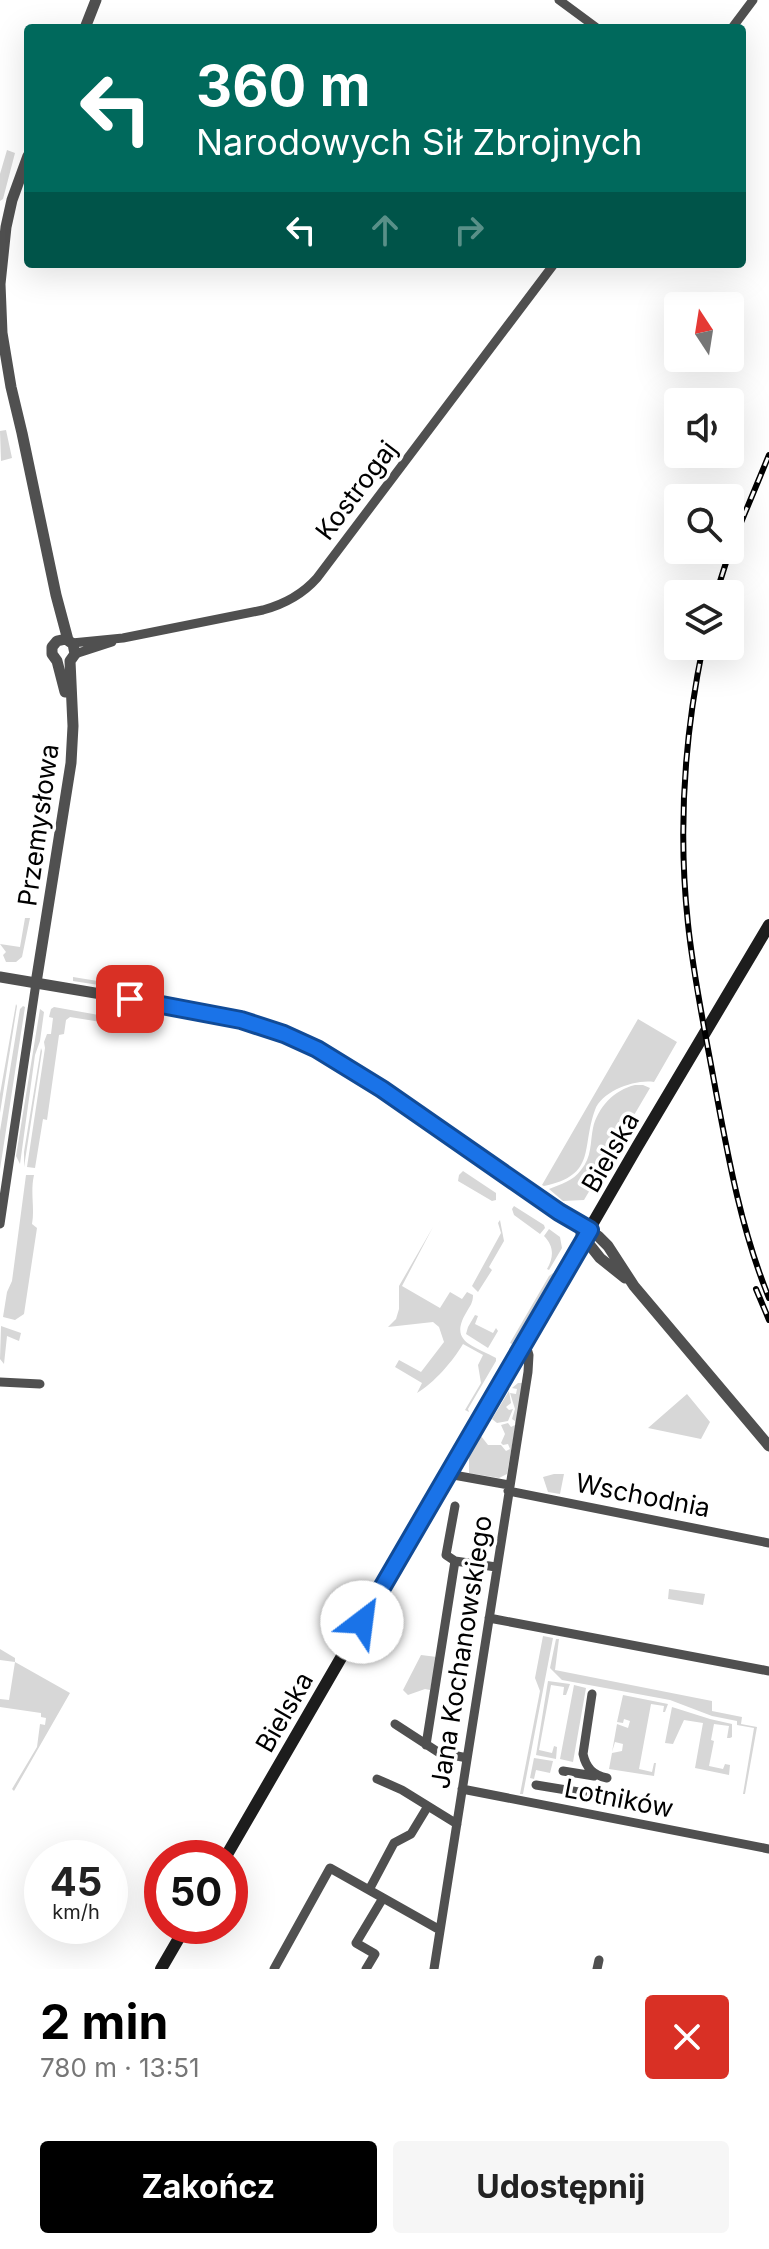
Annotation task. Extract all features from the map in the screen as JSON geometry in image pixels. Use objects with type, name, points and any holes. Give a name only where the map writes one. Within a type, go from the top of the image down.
[{"type":"main road","name":"Bielska","points":[[235,1840],[769,925]]},
{"type":"main road","points":[[161,1969],[176,1944]]},
{"type":"street","points":[[87,24],[96,0]]},
{"type":"street","points":[[559,0],[592,24]]},
{"type":"street","points":[[735,24],[753,0]]},
{"type":"street","name":"Przemysłowa","points":[[0,1224],[71,763],[68,648],[8,376],[2,333],[0,284],[6,227],[24,167]]},
{"type":"street","name":"Kostrogaj","points":[[68,648],[274,607],[304,591],[317,578],[551,268]]},
{"type":"street","points":[[57,661],[64,663],[68,648]]},
{"type":"street","name":"Przemysłowa","points":[[68,648],[52,654],[57,661],[72,716]]},
{"type":"street","points":[[0,977],[213,1013],[295,1039],[338,1060],[608,1246],[634,1286],[769,1446]]},
{"type":"street","name":"Jana Kochanowskiego","points":[[434,1969],[528,1372],[529,1355],[525,1342]]},
{"type":"street","points":[[514,1361],[528,1372]]},
{"type":"street","points":[[0,1382],[40,1384]]},
{"type":"street","name":"Wschodnia","points":[[448,1474],[769,1543]]},
{"type":"street","points":[[455,1506],[446,1555],[455,1561],[496,1567]]},
{"type":"street","points":[[426,1745],[455,1561]]},
{"type":"street","points":[[489,1618],[769,1671]]},
{"type":"street","points":[[563,1771],[602,1777],[585,1762],[583,1754],[592,1694]]},
{"type":"street","points":[[395,1724],[446,1755],[467,1758]]},
{"type":"street","points":[[377,1779],[402,1790],[457,1824]]},
{"type":"street","points":[[536,1785],[603,1796]]},
{"type":"street","name":"Lotników","points":[[462,1789],[769,1849]]},
{"type":"street","points":[[369,1890],[394,1843],[411,1834],[428,1806]]},
{"type":"street","points":[[274,1969],[330,1868],[440,1930]]},
{"type":"street","points":[[366,1969],[375,1954],[356,1943],[383,1898]]},
{"type":"shaded area","points":[[7,150],[15,153],[0,201],[0,174]]},
{"type":"shaded area","points":[[6,430],[12,458],[1,461],[0,431]]},
{"type":"shaded area","points":[[25,918],[30,918],[22,957],[16,962],[6,962],[3,955],[6,952],[0,944],[20,947]]},
{"type":"shaded area","points":[[73,977],[147,989],[144,992],[73,981]]},
{"type":"shaded area","points":[[17,1006],[0,1113],[0,1094]]},
{"type":"shaded area","points":[[23,1006],[0,1169],[0,1131],[20,1009]]},
{"type":"shaded area","points":[[54,1007],[121,1019],[147,1018],[144,1029],[70,1017],[66,1020],[64,1034],[59,1035],[47,1120],[43,1119],[35,1168],[27,1167],[44,1042],[47,1034],[51,1034],[53,1018],[49,1017]]},
{"type":"shaded area","points":[[40,1009],[44,1012],[20,1164],[16,1156]]},
{"type":"shaded area","points":[[638,1019],[677,1042],[654,1082],[629,1085],[604,1097],[595,1110],[580,1167],[561,1181],[542,1185]]},
{"type":"shaded area","points":[[41,1048],[42,1051],[24,1167],[24,1152]]},
{"type":"shaded area","points":[[635,1085],[650,1088],[584,1200],[563,1201],[549,1189],[578,1174],[589,1155],[599,1113],[614,1095]]},
{"type":"shaded area","points":[[463,1171],[496,1193],[496,1200],[492,1201],[458,1181]]},
{"type":"shaded area","points":[[26,1175],[34,1175],[32,1224],[37,1228],[24,1314],[15,1320],[3,1317],[12,1281]]},
{"type":"shaded area","points":[[514,1206],[544,1225],[540,1234],[514,1215]]},
{"type":"shaded area","points":[[500,1220],[504,1241],[489,1267],[492,1270],[478,1292],[472,1286],[501,1233]]},
{"type":"shaded area","points":[[433,1227],[402,1286],[440,1308],[450,1292],[462,1299],[467,1292],[473,1295],[461,1323],[462,1337],[472,1346],[496,1358],[496,1361],[469,1412],[465,1410],[481,1383],[478,1365],[483,1355],[463,1344],[443,1371],[417,1393],[422,1383],[395,1367],[399,1360],[421,1372],[444,1342],[439,1327],[433,1322],[388,1327],[396,1319],[399,1309],[399,1286]]},
{"type":"shaded area","points":[[549,1229],[560,1237],[562,1248],[549,1270],[552,1252],[544,1236]]},
{"type":"shaded area","points":[[553,1273],[557,1275],[552,1284],[510,1343],[549,1276]]},
{"type":"shaded area","points":[[475,1315],[478,1316],[475,1324],[493,1333],[496,1328],[498,1331],[488,1348],[466,1334]]},
{"type":"shaded area","points":[[1,1326],[21,1333],[19,1341],[7,1336],[4,1364],[0,1359]]},
{"type":"shaded area","points":[[523,1383],[507,1474],[499,1478],[469,1473],[469,1456],[481,1436],[488,1445],[501,1445],[506,1451],[510,1449],[508,1444],[501,1443],[505,1434],[501,1425],[515,1425],[512,1419],[515,1409],[510,1393],[516,1394],[517,1389],[512,1388]]},
{"type":"shaded area","points":[[509,1391],[511,1403],[506,1407],[513,1409],[508,1421],[497,1423],[492,1419]]},
{"type":"shaded area","points":[[687,1394],[710,1422],[701,1439],[648,1428]]},
{"type":"shaded area","points":[[564,1474],[560,1494],[548,1492],[543,1477]]},
{"type":"shaded area","points":[[669,1589],[705,1594],[703,1605],[668,1599]]},
{"type":"shaded area","points":[[543,1636],[553,1638],[523,1794],[520,1794],[540,1691],[535,1678]]},
{"type":"shaded area","points":[[556,1639],[559,1639],[555,1670],[712,1701],[712,1711],[742,1717],[741,1724],[757,1727],[745,1794],[754,1728],[737,1725],[737,1721],[712,1716],[670,1700],[562,1680],[550,1668]]},
{"type":"shaded area","points":[[0,1649],[15,1658],[15,1662],[0,1660]]},
{"type":"shaded area","points":[[421,1655],[437,1657],[430,1690],[408,1695],[403,1690]]},
{"type":"shaded area","points":[[15,1662],[70,1693],[14,1791],[12,1789],[37,1747],[40,1724],[45,1725],[46,1718],[41,1717],[41,1713],[0,1707],[0,1699],[9,1700]]},
{"type":"shaded area","points":[[548,1681],[570,1684],[566,1695],[563,1695],[564,1687],[551,1685],[539,1750],[552,1753],[554,1746],[557,1747],[556,1759],[536,1755]]},
{"type":"shaded area","points":[[574,1685],[586,1688],[573,1762],[560,1759]]},
{"type":"shaded area","points":[[623,1695],[668,1704],[663,1712],[664,1706],[651,1704],[639,1769],[652,1772],[656,1763],[654,1776],[609,1769],[612,1753],[622,1751],[623,1744],[615,1742],[612,1752],[617,1724],[628,1728],[630,1721],[624,1719],[623,1723],[617,1722]]},
{"type":"shaded area","points":[[672,1707],[732,1724],[732,1737],[727,1738],[729,1726],[714,1724],[709,1766],[723,1769],[725,1764],[730,1765],[729,1775],[695,1768],[703,1723],[684,1720],[673,1744],[665,1743]]},
{"type":"shaded area","points":[[534,1758],[553,1761],[550,1773],[536,1770],[534,1779],[530,1778]]},
{"type":"railway","points":[[744,515],[769,455]]},
{"type":"railway","points":[[720,580],[726,564]]},
{"type":"railway","points":[[700,660],[687,750],[683,819],[688,924],[700,1008],[731,1171],[751,1248],[769,1298]]},
{"type":"railway","points":[[756,1289],[769,1320]]},
{"type":"route","points":[[130,999],[241,1020],[317,1049],[363,1076],[559,1212],[590,1230],[362,1622]]}]
